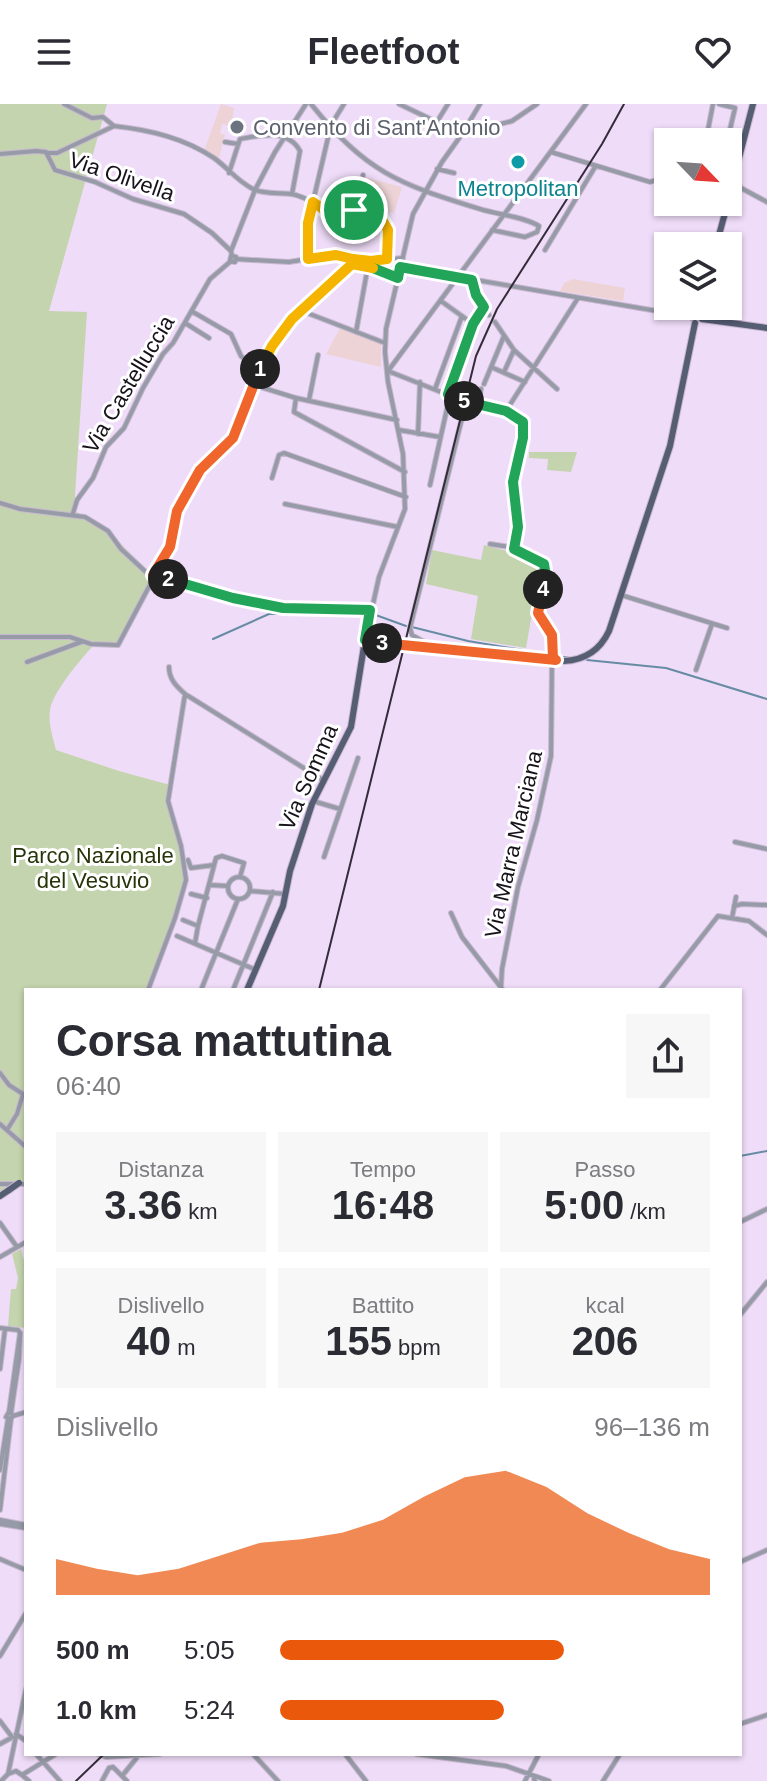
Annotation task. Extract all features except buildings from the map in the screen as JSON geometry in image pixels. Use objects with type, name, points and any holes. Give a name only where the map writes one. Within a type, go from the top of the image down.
[{"type":"main road","points":[[742,148],[753,104]]},
{"type":"main road","points":[[365,640],[552,660],[583,658],[599,647],[609,631],[670,446],[696,320]]},
{"type":"main road","points":[[720,320],[767,328]]},
{"type":"main road","name":"Via Somma","points":[[248,988],[286,894],[290,871],[313,801],[351,727],[365,640]]},
{"type":"main road","points":[[0,1196],[24,1182]]},
{"type":"street","points":[[64,104],[92,118],[103,117],[114,126],[159,132],[216,160],[255,190],[266,194],[292,194],[313,202],[354,231]]},
{"type":"street","points":[[398,278],[370,264],[352,262],[336,255],[289,262],[232,257],[255,190],[309,104],[349,148],[379,171],[423,192],[528,221],[539,228],[528,237],[492,230]]},
{"type":"street","points":[[308,259],[308,223],[331,129],[344,104]]},
{"type":"street","points":[[399,104],[438,120],[460,137],[512,121],[537,104]]},
{"type":"street","points":[[438,120],[448,104]]},
{"type":"street","name":"Via Somma","points":[[365,640],[370,610],[406,497],[385,343],[400,267],[413,214],[423,192],[480,104]]},
{"type":"street","points":[[512,547],[518,527],[513,482],[524,426],[520,419],[506,411],[466,402],[388,371],[586,104]]},
{"type":"street","points":[[709,128],[716,104],[735,108],[730,128]]},
{"type":"street","points":[[46,152],[57,153],[114,126]]},
{"type":"street","points":[[229,173],[240,139],[286,137],[300,151],[292,194]]},
{"type":"street","points":[[225,142],[238,144]]},
{"type":"street","name":"Via Olivella","points":[[0,154],[46,152],[55,170],[184,214],[212,233],[232,257]]},
{"type":"street","points":[[551,152],[595,167],[654,181]]},
{"type":"street","points":[[545,250],[595,167]]},
{"type":"street","points":[[437,169],[454,173]]},
{"type":"street","points":[[351,209],[363,175]]},
{"type":"street","points":[[742,189],[767,202]]},
{"type":"street","points":[[330,214],[334,203],[380,216],[388,230],[387,259]]},
{"type":"street","name":"Via Castelluccia","points":[[73,514],[77,500],[93,478],[106,447],[124,428],[143,388],[210,279],[232,257]]},
{"type":"street","points":[[370,264],[403,258]]},
{"type":"street","points":[[0,637],[70,637],[91,644],[118,645],[170,547],[181,504],[203,466],[232,440],[272,346],[301,310],[352,262]]},
{"type":"street","points":[[356,332],[370,264]]},
{"type":"street","points":[[400,267],[654,309]]},
{"type":"street","points":[[472,280],[476,295],[489,315]]},
{"type":"street","points":[[506,411],[578,298]]},
{"type":"street","points":[[441,301],[473,324]]},
{"type":"street","points":[[430,485],[449,394],[473,324],[484,307]]},
{"type":"street","points":[[301,310],[385,343]]},
{"type":"street","points":[[192,312],[231,334],[241,356],[248,362],[249,377],[254,385],[296,398],[397,420]]},
{"type":"street","points":[[435,389],[462,316]]},
{"type":"street","points":[[495,322],[514,350],[557,389]]},
{"type":"street","points":[[185,323],[209,338]]},
{"type":"street","points":[[484,384],[504,336]]},
{"type":"street","points":[[504,372],[514,350]]},
{"type":"street","points":[[309,400],[318,355]]},
{"type":"street","points":[[491,367],[525,382]]},
{"type":"street","points":[[418,434],[420,382]]},
{"type":"street","points":[[478,405],[481,389]]},
{"type":"street","points":[[296,398],[294,412],[405,472]]},
{"type":"street","points":[[437,649],[412,635],[410,628],[466,402]]},
{"type":"street","points":[[399,430],[440,437]]},
{"type":"street","points":[[272,478],[279,455],[284,453],[406,497]]},
{"type":"street","points":[[0,503],[20,509],[85,517],[108,531],[138,567],[153,575],[241,600],[283,608],[370,610]]},
{"type":"street","points":[[285,504],[398,527]]},
{"type":"street","points":[[490,544],[512,547],[540,560],[546,569],[538,613],[550,631],[552,660]]},
{"type":"street","points":[[621,595],[727,628]]},
{"type":"street","points":[[696,670],[712,624]]},
{"type":"street","points":[[27,662],[83,641]]},
{"type":"street","name":"Via Marra Marciana","points":[[502,988],[502,969],[518,887],[551,756],[552,660]]},
{"type":"street","points":[[169,667],[169,674],[185,694],[323,780]]},
{"type":"street","points":[[149,988],[186,880],[169,795],[185,694]]},
{"type":"street","points":[[324,857],[358,758]]},
{"type":"street","points":[[313,801],[340,809]]},
{"type":"street","points":[[735,842],[767,849]]},
{"type":"street","points":[[195,943],[216,858],[222,856],[244,863],[240,877]]},
{"type":"street","points":[[188,860],[191,868],[214,865]]},
{"type":"street","points":[[240,877],[247,880],[250,891],[244,898],[238,899],[229,893],[228,886],[231,880],[240,877]]},
{"type":"street","points":[[210,885],[228,886]]},
{"type":"street","points":[[250,891],[286,894]]},
{"type":"street","points":[[234,988],[273,892]]},
{"type":"street","points":[[191,894],[207,898]]},
{"type":"street","points":[[732,918],[736,897]]},
{"type":"street","points":[[202,988],[238,899]]},
{"type":"street","points":[[734,906],[767,905]]},
{"type":"street","points":[[451,913],[462,937],[501,988]]},
{"type":"street","points":[[662,988],[716,917],[752,923],[767,935]]},
{"type":"street","points":[[183,920],[198,926]]},
{"type":"street","points":[[177,936],[256,970]]},
{"type":"street","points":[[0,1073],[9,1085],[24,1095],[7,1130]]},
{"type":"street","points":[[0,1124],[24,1145]]},
{"type":"street","points":[[0,1184],[24,1182]]},
{"type":"street","points":[[742,1221],[767,1209]]},
{"type":"street","points":[[0,1223],[17,1247]]},
{"type":"street","points":[[0,1257],[24,1243]]},
{"type":"street","points":[[742,1313],[767,1282]]},
{"type":"street","points":[[0,1369],[2,1329],[18,1330],[20,1333]]},
{"type":"street","points":[[0,1510],[8,1416],[19,1359],[20,1333]]},
{"type":"street","points":[[0,1470],[20,1333]]},
{"type":"street","points":[[19,1359],[24,1359]]},
{"type":"street","points":[[0,1522],[24,1527]]},
{"type":"street","points":[[0,1522],[24,1527]]},
{"type":"street","points":[[742,1561],[767,1550]]},
{"type":"street","points":[[0,1559],[24,1569]]},
{"type":"street","points":[[0,1656],[24,1616]]},
{"type":"street","points":[[8,1774],[14,1736],[24,1702]]},
{"type":"street","points":[[742,1723],[767,1715]]},
{"type":"street","points":[[0,1721],[14,1736],[24,1740]]},
{"type":"street","points":[[0,1744],[14,1736]]},
{"type":"street","points":[[38,1756],[60,1781]]},
{"type":"street","points":[[22,1775],[52,1756]]},
{"type":"street","points":[[109,1756],[111,1767],[125,1779],[138,1756]]},
{"type":"street","points":[[255,1756],[278,1781]]},
{"type":"street","points":[[347,1756],[366,1781]]},
{"type":"street","points":[[427,1756],[549,1781]]},
{"type":"street","points":[[525,1781],[532,1776],[538,1756]]},
{"type":"street","points":[[603,1781],[619,1756]]},
{"type":"street","points":[[102,1781],[111,1767]]},
{"type":"street","points":[[1,1781],[16,1771],[29,1781]]},
{"type":"shaded area","points":[[221,104],[234,108],[231,126],[222,124],[220,133],[225,135],[219,158],[204,151]]},
{"type":"shaded area","points":[[364,177],[402,187],[394,213],[356,207]]},
{"type":"shaded area","points":[[573,279],[625,288],[623,301],[560,291],[564,283]]},
{"type":"shaded area","points":[[340,328],[381,344],[381,367],[326,354]]},
{"type":"green space","name":"Parco Nazionale del Vesuvio","points":[[0,104],[107,104],[49,311],[87,312],[74,510],[112,535],[154,577],[119,648],[93,646],[67,677],[52,704],[51,730],[56,750],[170,785],[187,882],[150,988],[24,988],[24,1182],[0,1198]]},
{"type":"green space","points":[[529,452],[577,452],[571,472],[547,470],[548,459],[529,458]]},
{"type":"green space","points":[[484,545],[534,561],[540,567],[526,648],[471,639],[478,596],[426,584],[432,550],[481,560]]},
{"type":"green space","points":[[21,1249],[24,1261],[24,1328],[8,1326],[11,1289],[16,1289],[18,1278],[12,1254]]},
{"type":"waterway","points":[[213,639],[269,614],[366,613]]},
{"type":"waterway","points":[[373,614],[406,626]]},
{"type":"waterway","points":[[412,627],[468,641],[547,654]]},
{"type":"waterway","points":[[557,656],[570,658]]},
{"type":"waterway","points":[[587,660],[666,668],[767,699]]},
{"type":"waterway","points":[[742,1156],[767,1151]]},
{"type":"railway","points":[[319,988],[476,356],[497,309],[624,104]]},
{"type":"railway","points":[[76,1781],[102,1756]]},
{"type":"place","name":"Convento di Sant'Antonio","points":[[237,127]]},
{"type":"place","name":"Metropolitan","points":[[518,162]]},
{"type":"route","points":[[354,210],[334,203],[330,214],[313,202],[308,223],[308,259],[336,255],[353,259],[352,264],[368,266],[398,278],[400,267],[472,280],[476,295],[484,307],[476,316],[448,394],[466,402],[506,411],[523,422],[523,438],[513,482],[518,527],[513,545],[514,549],[540,560],[546,569],[537,608],[540,620],[552,635],[553,658],[556,660],[365,640],[370,610],[283,608],[233,598],[153,575],[170,547],[177,511],[203,466],[233,438],[264,359],[278,336],[301,310],[328,289],[352,264],[353,259],[387,259],[388,230],[380,216],[354,210]]}]
